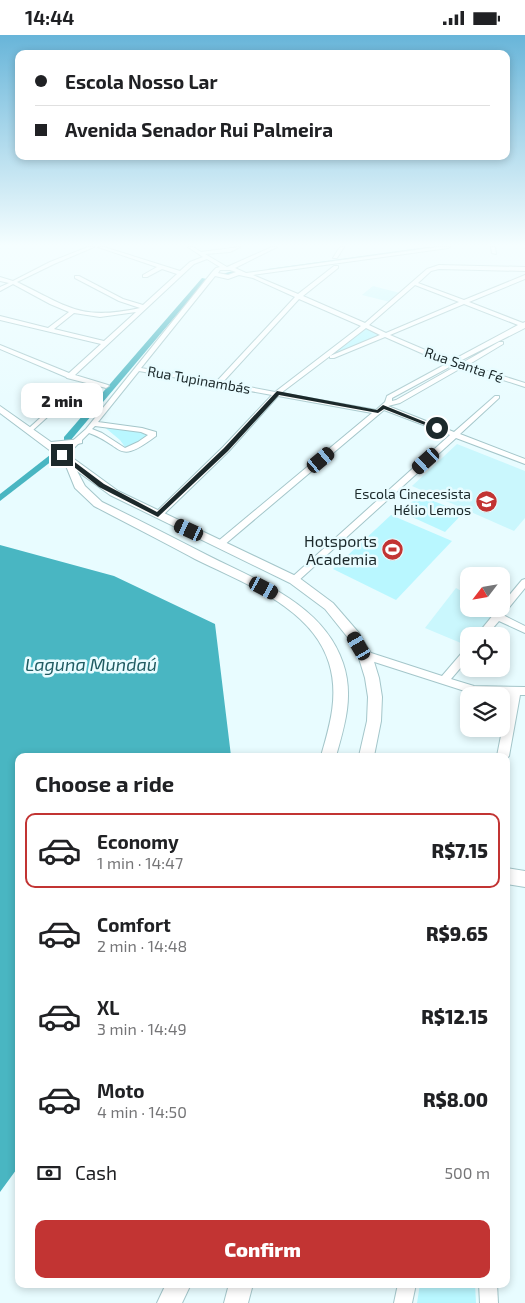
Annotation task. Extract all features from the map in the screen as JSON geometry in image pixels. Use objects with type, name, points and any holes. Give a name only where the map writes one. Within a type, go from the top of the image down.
[{"type":"main road","points":[[0,409],[114,493],[256,561],[294,581],[329,606],[354,636],[365,655],[372,678],[375,697],[374,721],[368,753]]},
{"type":"main road","points":[[51,445],[64,445],[80,439]]},
{"type":"main road","points":[[68,460],[80,488],[98,504],[239,575],[292,605],[317,629],[337,663],[341,682],[339,719],[330,753]]},
{"type":"main road","points":[[219,566],[232,561],[236,552]]},
{"type":"main road","points":[[239,575],[245,567],[256,561]]},
{"type":"main road","points":[[510,877],[525,879]]},
{"type":"main road","points":[[169,1303],[177,1288]]},
{"type":"main road","points":[[236,1303],[240,1288]]},
{"type":"street","points":[[58,306],[71,313],[107,317],[143,308]]},
{"type":"street","points":[[138,306],[143,308]]},
{"type":"street","points":[[68,460],[80,439],[188,306]]},
{"type":"street","points":[[219,383],[290,306]]},
{"type":"street","name":"Rua Santa Fé","points":[[319,306],[449,363],[463,365],[524,383]]},
{"type":"street","points":[[158,515],[226,449],[277,393],[321,361],[388,306]]},
{"type":"street","points":[[321,361],[456,306]]},
{"type":"street","points":[[476,306],[524,326]]},
{"type":"street","points":[[69,377],[143,308]]},
{"type":"street","points":[[48,330],[71,313]]},
{"type":"street","points":[[0,318],[105,343]]},
{"type":"street","points":[[383,407],[388,397],[449,363],[524,326]]},
{"type":"street","points":[[220,544],[383,407],[398,401],[463,365],[524,326]]},
{"type":"street","points":[[0,347],[32,363],[69,377],[106,386]]},
{"type":"street","name":"Rua Tupinambás","points":[[137,369],[277,393],[383,407],[525,463]]},
{"type":"street","points":[[30,431],[74,390]]},
{"type":"street","points":[[294,581],[497,397]]},
{"type":"street","points":[[91,427],[142,430],[153,434],[130,450],[125,451],[118,448],[104,435],[91,427]]},
{"type":"street","points":[[68,460],[80,439]]},
{"type":"street","points":[[510,600],[525,582]]},
{"type":"street","points":[[488,627],[496,617]]},
{"type":"street","points":[[499,617],[525,631]]},
{"type":"street","points":[[365,655],[474,690],[520,691],[504,753]]},
{"type":"street","points":[[444,681],[460,662]]},
{"type":"street","points":[[403,1303],[405,1288]]},
{"type":"street","points":[[488,1288],[489,1303]]},
{"type":"shaded area","points":[[364,328],[383,335],[331,355]]},
{"type":"shaded area","points":[[102,425],[154,432],[127,450],[120,440]]},
{"type":"shaded area","name":"Escola Cinecesista Hélio Lemos","points":[[457,444],[525,471],[525,518],[514,531],[412,486]]},
{"type":"shaded area","points":[[419,495],[463,513],[445,532],[401,512]]},
{"type":"shaded area","points":[[391,515],[452,541],[396,600],[333,569]]},
{"type":"shaded area","points":[[456,588],[460,590],[460,617],[490,617],[482,627],[460,627],[460,643],[425,628]]},
{"type":"shaded area","points":[[419,1288],[475,1288],[476,1303],[417,1303]]},
{"type":"water","name":"Laguna Mundaú","points":[[0,545],[114,576],[215,624],[231,753],[15,753],[15,1171],[0,1192]]},
{"type":"waterway","points":[[67,439],[181,306]]},
{"type":"waterway","points":[[0,498],[53,457]]},
{"type":"place","name":"Escola Cinecesista Hélio Lemos","points":[[487,502]]},
{"type":"place","name":"Hotsports Academia","points":[[393,550]]},
{"type":"route","points":[[62,455],[102,486],[158,515],[226,449],[277,393],[378,412],[383,407],[437,428]]}]
